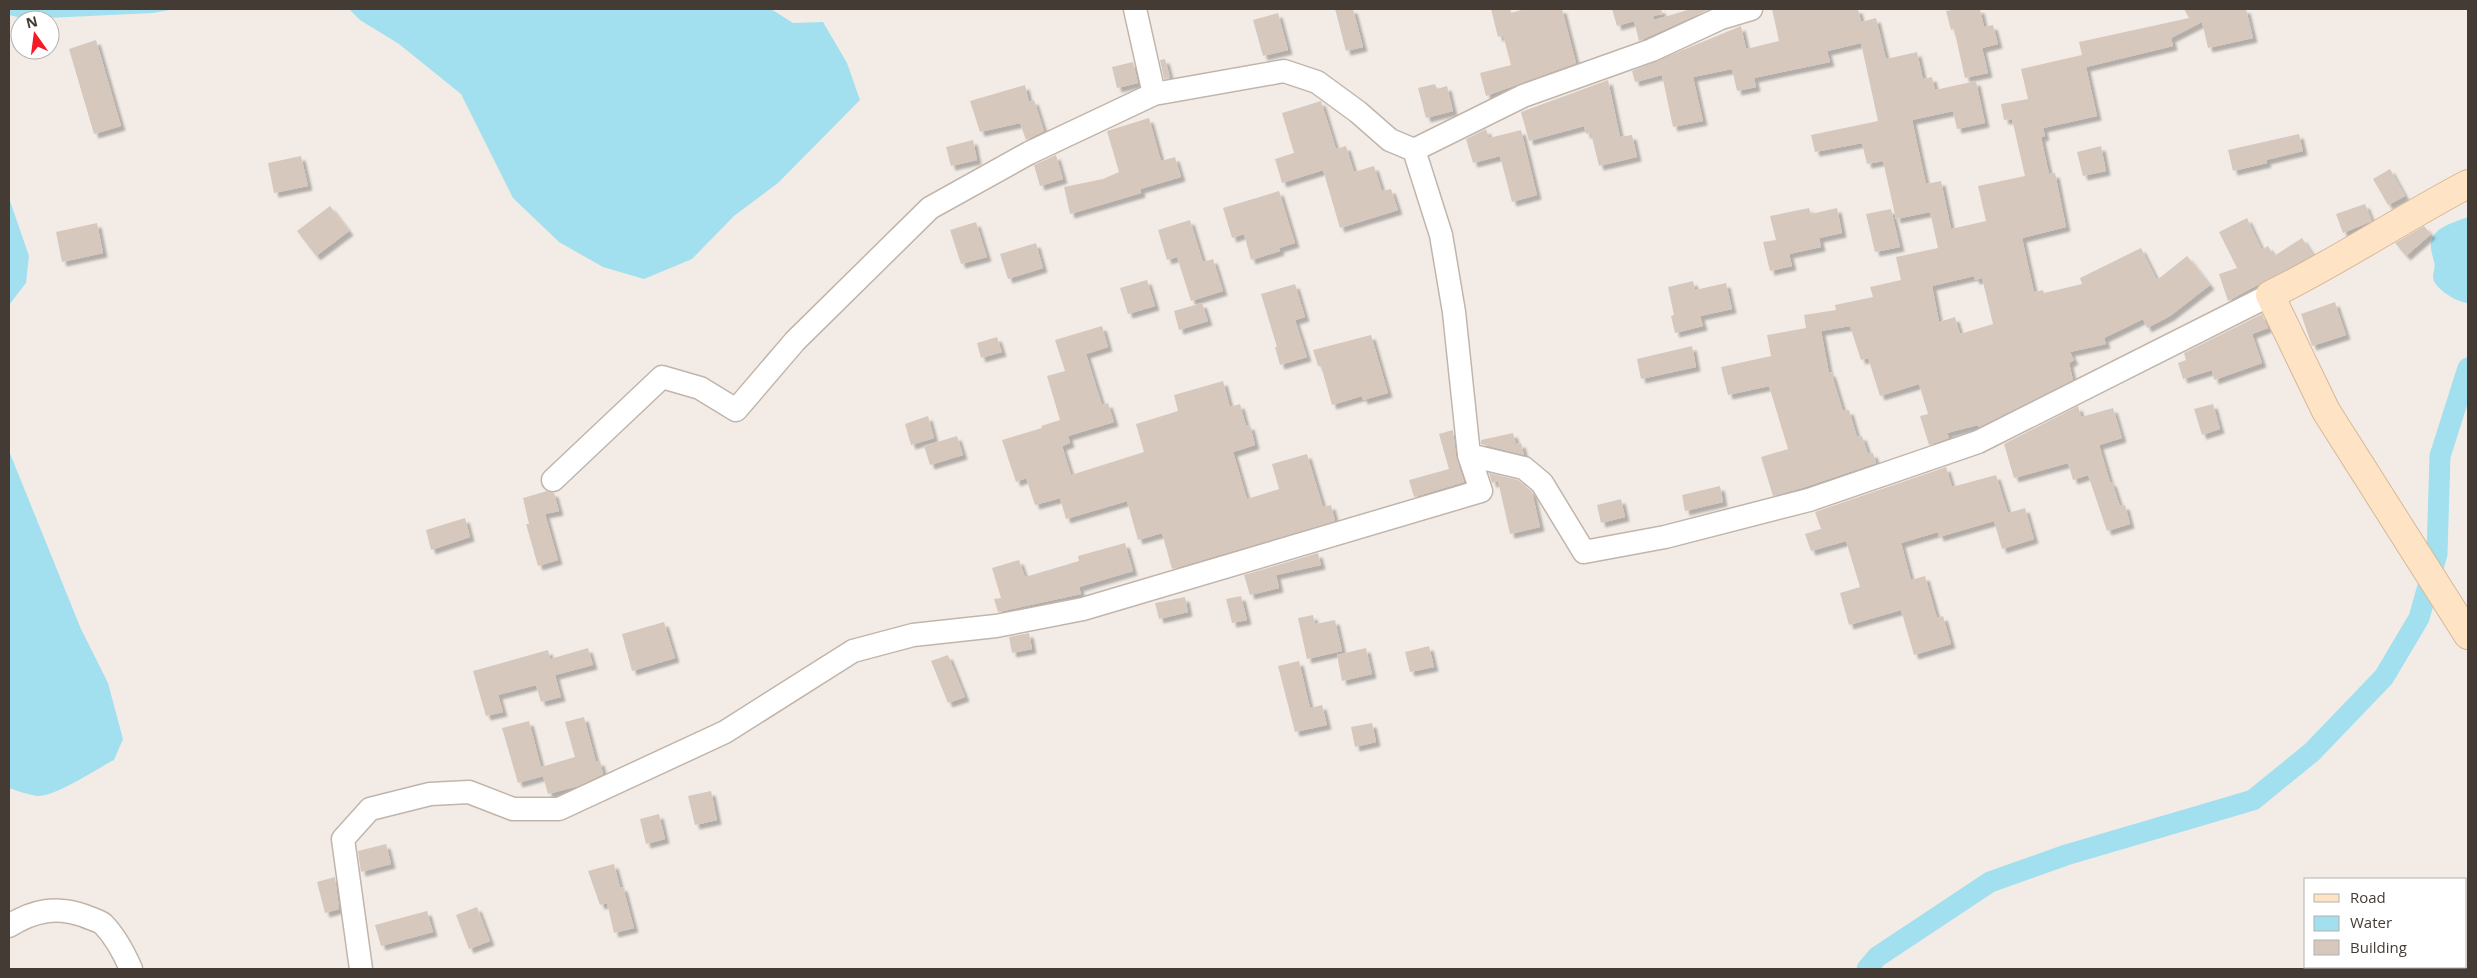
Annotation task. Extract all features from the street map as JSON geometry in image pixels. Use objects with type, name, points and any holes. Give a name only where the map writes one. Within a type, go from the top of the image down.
[{"type":"street","points":[[1135,9],[1154,94]]},
{"type":"street","points":[[553,480],[662,377],[700,388],[736,410],[795,341],[930,208],[1029,153],[1154,94],[1284,71],[1317,82],[1358,112],[1390,140],[1414,150],[1523,96],[1652,50],[1721,18],[1751,9]]},
{"type":"street","points":[[361,969],[344,839],[370,809],[430,794],[469,792],[513,809],[559,809],[725,732],[853,650],[913,634],[996,626],[1082,609],[1481,491],[1469,455],[1454,312],[1441,235],[1414,150]]},
{"type":"street","points":[[1469,455],[1524,468],[1542,483],[1584,552],[1665,537],[1809,500],[1978,442],[2304,279],[2419,210],[2468,184]]},
{"type":"street","points":[[2270,296],[2326,411],[2468,635]]},
{"type":"street","points":[[9,926],[25,916],[54,909],[101,922],[120,944],[131,969]]},
{"type":"water","points":[[9,9],[175,9],[153,13],[60,17],[60,10],[10,10],[9,15]]},
{"type":"water","points":[[349,9],[771,9],[793,23],[823,22],[847,63],[860,100],[778,183],[734,216],[692,259],[644,279],[603,267],[559,242],[513,198],[461,94],[399,44],[360,20]]},
{"type":"water","points":[[9,198],[29,256],[26,283],[9,305]]},
{"type":"water","points":[[2468,217],[2468,303],[2447,294],[2437,286],[2433,277],[2435,264],[2431,245],[2432,238],[2437,232],[2450,224]]},
{"type":"water","points":[[9,451],[81,629],[108,683],[123,739],[114,760],[64,788],[36,796],[9,788]]},
{"type":"building","points":[[1335,9],[1353,9],[1363,47],[1346,51]]},
{"type":"building","points":[[1491,9],[1510,9],[1511,13],[1525,9],[1562,9],[1576,63],[1486,96],[1480,73],[1511,65],[1503,35],[1498,37]]},
{"type":"building","points":[[1612,9],[1661,9],[1662,14],[1653,16],[1654,20],[1691,9],[1710,9],[1639,41],[1634,21],[1617,26]]},
{"type":"building","points":[[1772,9],[1858,9],[1861,22],[1876,18],[1886,59],[1917,52],[1923,79],[1932,77],[1935,90],[1976,81],[1985,123],[1957,129],[1953,111],[1912,120],[1926,184],[1941,181],[1951,229],[1986,221],[1978,186],[2025,176],[2012,119],[2004,120],[2001,104],[2028,99],[2021,69],[2082,55],[2079,42],[2189,18],[2184,9],[2246,9],[2253,38],[2208,48],[2202,22],[2171,38],[2173,46],[2086,67],[2097,116],[2043,128],[2045,136],[2041,137],[2049,174],[2055,173],[2066,227],[2022,238],[2034,292],[2043,290],[2044,293],[2082,284],[2080,278],[2141,248],[2157,280],[2187,256],[2210,285],[2170,316],[2147,328],[2143,319],[2104,338],[2106,344],[2070,352],[2074,360],[2069,363],[2073,380],[1979,427],[1978,425],[1947,433],[1949,438],[1929,445],[1920,416],[1928,414],[1919,384],[1880,396],[1868,358],[1861,360],[1850,326],[1821,331],[1829,373],[1831,372],[1843,411],[1849,410],[1857,437],[1862,436],[1868,454],[1873,453],[1876,463],[1773,496],[1761,457],[1788,449],[1769,386],[1728,395],[1721,367],[1771,356],[1767,335],[1806,328],[1804,315],[1836,310],[1835,305],[1873,297],[1870,287],[1901,280],[1896,257],[1938,248],[1930,212],[1896,219],[1883,161],[1867,164],[1862,143],[1815,152],[1811,135],[1878,121],[1861,43],[1827,51],[1830,62],[1754,78],[1756,87],[1737,91],[1732,69],[1693,77],[1703,121],[1673,127],[1662,75],[1635,82],[1632,71],[1741,26],[1746,49],[1779,41]],"holes":[[[1974,276],[1975,280],[1982,278],[1993,324],[1960,334],[1955,317],[1939,322],[1932,286]]]},
{"type":"building","points":[[1980,9],[1984,27],[1993,25],[1998,44],[1982,48],[1988,73],[1965,78],[1954,29],[1951,30],[1946,11]]},
{"type":"building","points":[[1278,13],[1288,50],[1263,56],[1253,20]]},
{"type":"building","points":[[96,40],[121,126],[94,134],[69,49]]},
{"type":"building","points":[[1165,59],[1170,78],[1164,79],[1160,60]]},
{"type":"building","points":[[1133,62],[1138,83],[1117,88],[1112,67]]},
{"type":"building","points":[[1608,80],[1620,137],[1632,135],[1637,157],[1599,166],[1591,133],[1586,134],[1584,126],[1529,141],[1521,112]]},
{"type":"building","points":[[1435,84],[1437,89],[1447,86],[1453,111],[1426,118],[1418,88]]},
{"type":"building","points":[[1025,85],[1029,102],[1034,100],[1044,131],[1026,140],[1020,123],[980,132],[970,101]]},
{"type":"building","points":[[1321,101],[1336,149],[1346,146],[1354,172],[1374,166],[1382,191],[1391,189],[1398,210],[1340,228],[1323,170],[1282,183],[1275,159],[1294,153],[1282,113]]},
{"type":"building","points":[[1149,118],[1161,161],[1175,157],[1181,177],[1140,189],[1141,193],[1070,214],[1064,187],[1103,179],[1119,172],[1107,131]]},
{"type":"building","points":[[1486,129],[1489,138],[1521,130],[1537,195],[1512,202],[1500,156],[1473,163],[1466,139]]},
{"type":"building","points":[[2299,134],[2303,151],[2266,160],[2267,163],[2233,171],[2228,150]]},
{"type":"building","points":[[973,140],[977,160],[951,166],[946,147]]},
{"type":"building","points":[[2101,146],[2106,171],[2083,176],[2077,152]]},
{"type":"building","points":[[1056,155],[1063,179],[1040,186],[1034,165]]},
{"type":"building","points":[[301,156],[308,186],[274,193],[268,163]]},
{"type":"building","points":[[2390,169],[2405,196],[2388,205],[2373,179]]},
{"type":"building","points":[[1279,191],[1295,243],[1279,248],[1280,251],[1251,260],[1244,234],[1232,238],[1223,208]]},
{"type":"building","points":[[2365,204],[2372,221],[2343,233],[2336,214]]},
{"type":"building","points":[[330,206],[349,231],[316,256],[297,231]]},
{"type":"building","points":[[1809,208],[1811,214],[1837,208],[1842,233],[1819,238],[1821,247],[1789,254],[1792,266],[1770,271],[1763,242],[1776,240],[1770,216]]},
{"type":"building","points":[[1891,209],[1900,247],[1875,252],[1866,214]]},
{"type":"building","points":[[2247,218],[2262,250],[2268,246],[2274,256],[2302,238],[2313,255],[2228,301],[2219,274],[2237,268],[2219,232]]},
{"type":"building","points":[[1190,220],[1203,262],[1213,259],[1223,291],[1191,301],[1177,257],[1167,260],[1158,230]]},
{"type":"building","points":[[976,222],[987,257],[961,264],[950,230]]},
{"type":"building","points":[[97,223],[103,253],[62,262],[56,232]]},
{"type":"building","points":[[2424,226],[2431,234],[2406,256],[2395,243]]},
{"type":"building","points":[[1036,243],[1043,268],[1008,279],[1000,254]]},
{"type":"building","points":[[1147,280],[1155,306],[1128,314],[1120,288]]},
{"type":"building","points":[[1693,281],[1695,290],[1726,283],[1732,309],[1700,316],[1703,326],[1675,333],[1671,316],[1674,315],[1668,287]]},
{"type":"building","points":[[1295,284],[1305,317],[1295,320],[1307,357],[1280,365],[1275,347],[1277,347],[1261,294]]},
{"type":"building","points":[[2335,302],[2346,335],[2312,346],[2301,314]]},
{"type":"building","points":[[1202,303],[1208,321],[1179,330],[1174,311]]},
{"type":"building","points":[[2262,314],[2268,328],[2252,334],[2262,363],[2214,380],[2212,370],[2183,379],[2178,363],[2186,360],[2184,353]]},
{"type":"building","points":[[1102,326],[1108,347],[1086,354],[1102,405],[1108,403],[1114,422],[1068,436],[1070,443],[1062,446],[1071,475],[1144,452],[1136,424],[1178,411],[1174,395],[1223,381],[1230,407],[1240,404],[1246,426],[1250,425],[1255,445],[1233,452],[1247,499],[1279,489],[1272,464],[1307,454],[1323,507],[1331,505],[1335,521],[1172,569],[1162,533],[1138,540],[1127,501],[1066,519],[1060,498],[1035,505],[1026,478],[1016,482],[1002,440],[1042,428],[1041,426],[1060,420],[1047,376],[1065,371],[1055,340]]},
{"type":"building","points":[[1371,335],[1388,393],[1363,400],[1362,396],[1332,405],[1321,366],[1318,366],[1313,350]]},
{"type":"building","points":[[997,337],[1002,352],[981,358],[977,343]]},
{"type":"building","points":[[1692,346],[1696,367],[1641,379],[1637,359]]},
{"type":"building","points":[[2213,404],[2220,429],[2202,435],[2194,409]]},
{"type":"building","points":[[2078,406],[2081,417],[2113,408],[2122,438],[2099,445],[2110,482],[2112,482],[2120,506],[2125,505],[2130,524],[2107,531],[2088,475],[2073,480],[2068,463],[2014,478],[2004,444]]},
{"type":"building","points":[[928,416],[934,438],[911,445],[905,424]]},
{"type":"building","points":[[1453,430],[1456,456],[1464,482],[1414,497],[1409,480],[1449,469],[1439,434]]},
{"type":"building","points":[[1513,433],[1516,444],[1521,443],[1524,455],[1481,444],[1481,440]]},
{"type":"building","points":[[957,436],[963,455],[930,465],[924,446]]},
{"type":"building","points":[[1946,467],[1952,487],[1996,475],[2008,513],[2025,508],[2034,539],[2002,549],[1994,521],[1939,537],[1938,532],[1901,543],[1911,580],[1925,576],[1937,618],[1943,616],[1951,644],[1914,655],[1901,610],[1849,625],[1840,593],[1860,587],[1846,541],[1811,551],[1805,534],[1821,529],[1815,512]]},
{"type":"building","points":[[1489,473],[1518,480],[1532,492],[1540,527],[1510,534],[1498,481],[1492,483]]},
{"type":"building","points":[[1720,486],[1723,502],[1685,511],[1682,495]]},
{"type":"building","points":[[547,491],[554,493],[559,511],[545,514],[558,560],[538,566],[526,524],[529,524],[523,498]]},
{"type":"building","points":[[1621,499],[1625,517],[1601,523],[1597,505]]},
{"type":"building","points":[[465,518],[470,537],[431,550],[426,530]]},
{"type":"building","points":[[1125,543],[1133,571],[1079,587],[1081,594],[998,612],[994,599],[1001,598],[992,568],[1019,560],[1025,577],[1079,561],[1078,556]]},
{"type":"building","points":[[1318,553],[1321,565],[1276,575],[1279,588],[1250,595],[1244,575]]},
{"type":"building","points":[[1241,596],[1247,620],[1232,623],[1226,599]]},
{"type":"building","points":[[1185,597],[1188,612],[1159,619],[1155,603]]},
{"type":"building","points":[[1313,615],[1315,624],[1335,620],[1342,651],[1307,659],[1298,618]]},
{"type":"building","points":[[664,622],[675,658],[632,671],[622,634]]},
{"type":"building","points":[[1029,633],[1032,649],[1012,653],[1009,637]]},
{"type":"building","points":[[1429,646],[1434,667],[1410,672],[1405,652]]},
{"type":"building","points":[[588,648],[593,665],[555,675],[561,697],[541,702],[536,685],[498,695],[503,712],[486,716],[473,671],[548,650],[550,659]]},
{"type":"building","points":[[1366,648],[1372,674],[1342,681],[1337,655]]},
{"type":"building","points":[[948,655],[965,697],[948,703],[931,661]]},
{"type":"building","points":[[1299,661],[1310,708],[1322,705],[1327,725],[1295,732],[1278,666]]},
{"type":"building","points":[[584,717],[596,762],[600,761],[603,774],[578,786],[548,794],[543,776],[518,783],[502,728],[529,721],[541,767],[575,757],[565,722]]},
{"type":"building","points":[[1372,723],[1376,742],[1355,747],[1351,727]]},
{"type":"building","points":[[711,791],[717,820],[695,825],[688,796]]},
{"type":"building","points":[[659,814],[665,839],[646,844],[640,819]]},
{"type":"building","points":[[386,844],[391,864],[361,872],[358,851]]},
{"type":"building","points":[[614,864],[620,887],[623,887],[634,928],[614,933],[607,903],[600,905],[588,871]]},
{"type":"building","points":[[335,877],[339,909],[325,913],[317,882]]},
{"type":"building","points":[[477,907],[490,941],[469,949],[456,915]]},
{"type":"building","points":[[427,911],[433,932],[381,946],[375,925]]},
{"type":"waterway","points":[[1867,969],[1877,957],[1990,882],[2066,855],[2253,800],[2312,752],[2384,677],[2419,618],[2437,554],[2440,456],[2468,368]]}]
